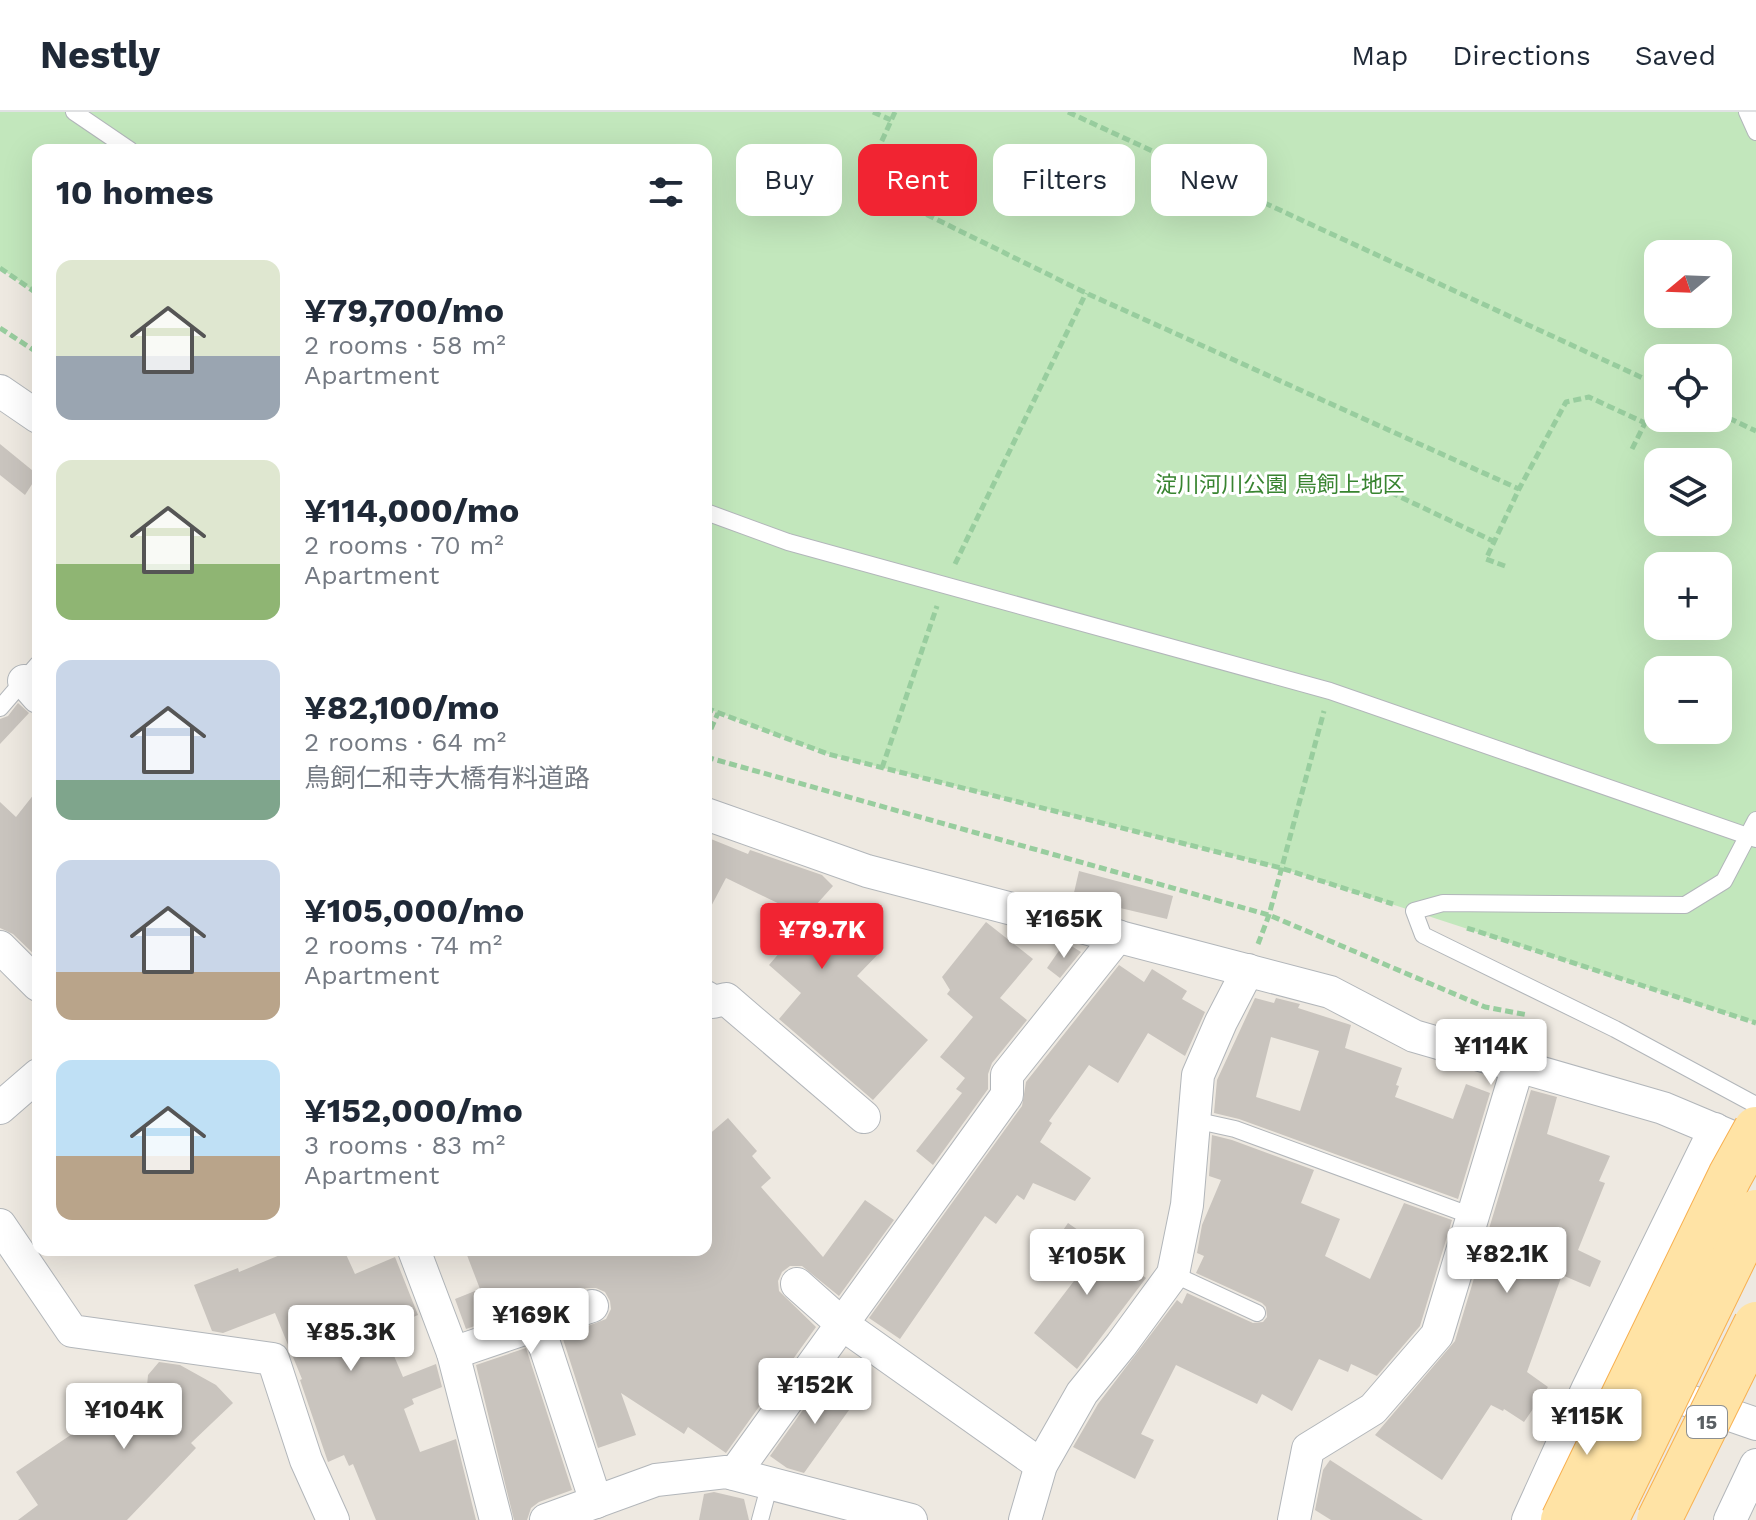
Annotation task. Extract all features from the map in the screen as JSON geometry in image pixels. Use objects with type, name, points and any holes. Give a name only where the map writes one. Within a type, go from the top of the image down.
[{"type":"main road","points":[[1563,1520],[1723,1190],[1736,1129]]},
{"type":"main road","name":"15","points":[[1606,1520],[1756,1212]]},
{"type":"main road","name":"15","points":[[1659,1520],[1756,1324]]},
{"type":"main road","points":[[1692,1520],[1756,1388]]},
{"type":"street","points":[[0,391],[32,413]]},
{"type":"street","points":[[0,410],[32,424]]},
{"type":"street","points":[[712,816],[867,871],[1330,992],[1414,1036],[1736,1129],[1756,1147]]},
{"type":"street","points":[[734,1474],[1007,1095],[1007,1075],[1118,936]]},
{"type":"street","points":[[0,947],[32,979]]},
{"type":"street","points":[[1025,1520],[1041,1465],[1082,1393],[1173,1274],[1187,1205],[1198,1075],[1248,970]]},
{"type":"street","points":[[712,1001],[726,999],[864,1117]]},
{"type":"street","points":[[1294,1520],[1308,1449],[1373,1409],[1437,1335],[1518,1066]]},
{"type":"street","points":[[0,1108],[32,1080]]},
{"type":"street","points":[[1528,1520],[1597,1369],[1736,1129]]},
{"type":"street","points":[[0,1225],[72,1331],[273,1359],[306,1460],[333,1520]]},
{"type":"street","points":[[416,1256],[453,1353],[496,1520]]},
{"type":"street","points":[[797,1284],[842,1324],[1041,1465]]},
{"type":"street","points":[[453,1353],[592,1306]]},
{"type":"street","points":[[538,1325],[596,1502]]},
{"type":"street","points":[[1597,1369],[1756,1424]]},
{"type":"street","points":[[1730,1520],[1756,1465]]},
{"type":"street","points":[[546,1520],[656,1480],[726,1472],[911,1520]]},
{"type":"lane","points":[[74,112],[121,144]]},
{"type":"lane","points":[[1747,112],[1756,132]]},
{"type":"lane","points":[[712,514],[788,542],[1330,691],[1752,838]]},
{"type":"lane","points":[[0,708],[32,682]]},
{"type":"lane","points":[[1756,820],[1752,838],[1724,881],[1685,905],[1443,903],[1414,911],[1423,935],[1615,1029],[1756,1105]]},
{"type":"lane","points":[[1194,1120],[1235,1129],[1472,1216]]},
{"type":"lane","points":[[1173,1274],[1257,1313]]},
{"type":"lane","points":[[760,1520],[770,1483]]},
{"type":"path","points":[[873,112],[891,120]]},
{"type":"path","points":[[895,112],[875,156],[891,197],[1086,293],[1519,489]]},
{"type":"path","points":[[1068,112],[1644,379]]},
{"type":"path","points":[[0,268],[32,290]]},
{"type":"path","points":[[882,768],[944,586],[1086,293]]},
{"type":"path","points":[[0,328],[32,349]]},
{"type":"path","points":[[1505,566],[1486,559],[1566,402],[1589,397],[1644,423]]},
{"type":"path","points":[[1732,420],[1756,431]]},
{"type":"path","points":[[1632,449],[1644,425]]},
{"type":"path","points":[[1369,482],[1495,542]]},
{"type":"path","points":[[1248,970],[1269,915],[1330,691]]},
{"type":"path","points":[[712,710],[828,754],[1281,868],[1756,1023]]},
{"type":"path","points":[[712,726],[718,713]]},
{"type":"path","points":[[712,759],[1269,915],[1485,1007],[1543,1017]]},
{"type":"green space","name":"淀川河川公園 鳥飼上地区","points":[[0,112],[1756,112],[1756,1023],[1281,868],[828,754],[712,710],[712,144],[32,144],[32,290],[0,268]]},
{"type":"building","points":[[0,444],[32,470],[32,484],[25,495],[0,475]]},
{"type":"building","points":[[18,703],[29,713],[0,744],[0,719],[8,716]]},
{"type":"building","points":[[32,797],[32,952],[13,934],[0,928],[0,802],[16,817]]},
{"type":"building","points":[[712,839],[748,854],[750,850],[822,875],[833,886],[815,906],[854,938],[862,929],[884,948],[857,976],[928,1040],[873,1100],[779,1019],[801,993],[769,965],[781,951],[765,936],[790,909],[726,878],[712,905]]},
{"type":"building","points":[[1079,871],[1173,896],[1167,919],[1073,897]]},
{"type":"building","points":[[986,922],[1033,959],[1000,998],[1027,1020],[992,1063],[988,1089],[933,1165],[916,1151],[962,1093],[956,1089],[965,1078],[940,1057],[973,1017],[947,994],[950,990],[942,977]]},
{"type":"building","points":[[1065,942],[1081,952],[1060,978],[1047,968]]},
{"type":"building","points":[[1119,965],[1144,982],[1152,969],[1187,991],[1182,999],[1205,1012],[1185,1056],[1148,1033],[1118,1083],[1089,1065],[1049,1121],[1052,1123],[1040,1142],[1091,1178],[1075,1201],[1033,1183],[1024,1200],[1017,1195],[996,1224],[985,1216],[900,1339],[869,1318],[1022,1106],[1026,1082]]},
{"type":"building","points":[[1255,998],[1274,1003],[1276,998],[1300,1004],[1298,1008],[1351,1025],[1345,1048],[1402,1068],[1395,1097],[1453,1119],[1466,1084],[1490,1093],[1458,1199],[1239,1119],[1214,1113],[1217,1080]],"holes":[[[1271,1037],[1319,1051],[1300,1111],[1256,1097]]]},
{"type":"building","points":[[1531,1090],[1557,1097],[1547,1134],[1610,1156],[1599,1181],[1605,1183],[1578,1250],[1601,1261],[1590,1287],[1562,1275],[1527,1372],[1548,1387],[1524,1422],[1491,1405],[1442,1480],[1375,1435],[1455,1341]]},
{"type":"building","points":[[728,1118],[757,1151],[752,1156],[771,1178],[761,1187],[823,1257],[865,1200],[894,1220],[839,1296],[802,1266],[790,1266],[782,1272],[778,1281],[779,1291],[816,1327],[726,1453],[688,1427],[684,1434],[621,1393],[636,1435],[598,1448],[562,1336],[606,1319],[611,1309],[605,1292],[586,1288],[466,1329],[455,1299],[480,1289],[467,1256],[712,1256],[712,1132]]},
{"type":"building","points":[[1212,1135],[1314,1170],[1301,1203],[1340,1219],[1325,1256],[1370,1279],[1404,1203],[1452,1220],[1420,1326],[1377,1376],[1351,1364],[1348,1372],[1319,1359],[1292,1411],[1262,1394],[1257,1404],[1176,1365],[1141,1434],[1154,1440],[1135,1479],[1073,1447],[1098,1404],[1177,1300],[1182,1304],[1187,1293],[1253,1323],[1263,1322],[1267,1317],[1266,1307],[1262,1303],[1196,1273],[1204,1256],[1197,1253],[1202,1225],[1221,1180],[1209,1176]]},
{"type":"building","points":[[1068,1223],[1146,1278],[1077,1369],[1034,1333],[1074,1281],[1066,1275],[1076,1261],[1053,1245]]},
{"type":"building","points":[[278,1256],[347,1256],[355,1274],[395,1257],[418,1315],[383,1330],[403,1377],[436,1364],[442,1387],[412,1399],[414,1404],[404,1409],[420,1452],[456,1439],[476,1520],[376,1520],[353,1464],[349,1466],[344,1455],[328,1462],[302,1379],[275,1313],[223,1333],[212,1331],[194,1285],[238,1268],[239,1272]]},
{"type":"building","points":[[526,1348],[572,1490],[539,1502],[531,1508],[527,1520],[514,1520],[476,1365]]},
{"type":"building","points":[[159,1362],[180,1365],[216,1385],[233,1403],[191,1443],[196,1448],[127,1520],[18,1520],[38,1505],[16,1472],[81,1428],[110,1398],[143,1431],[148,1375]]},
{"type":"building","points":[[828,1375],[859,1396],[804,1473],[787,1468],[770,1456]]},
{"type":"building","points":[[1330,1460],[1423,1520],[1331,1520],[1315,1510],[1323,1470]]},
{"type":"building","points":[[714,1492],[744,1499],[749,1520],[699,1520],[704,1494]]}]
